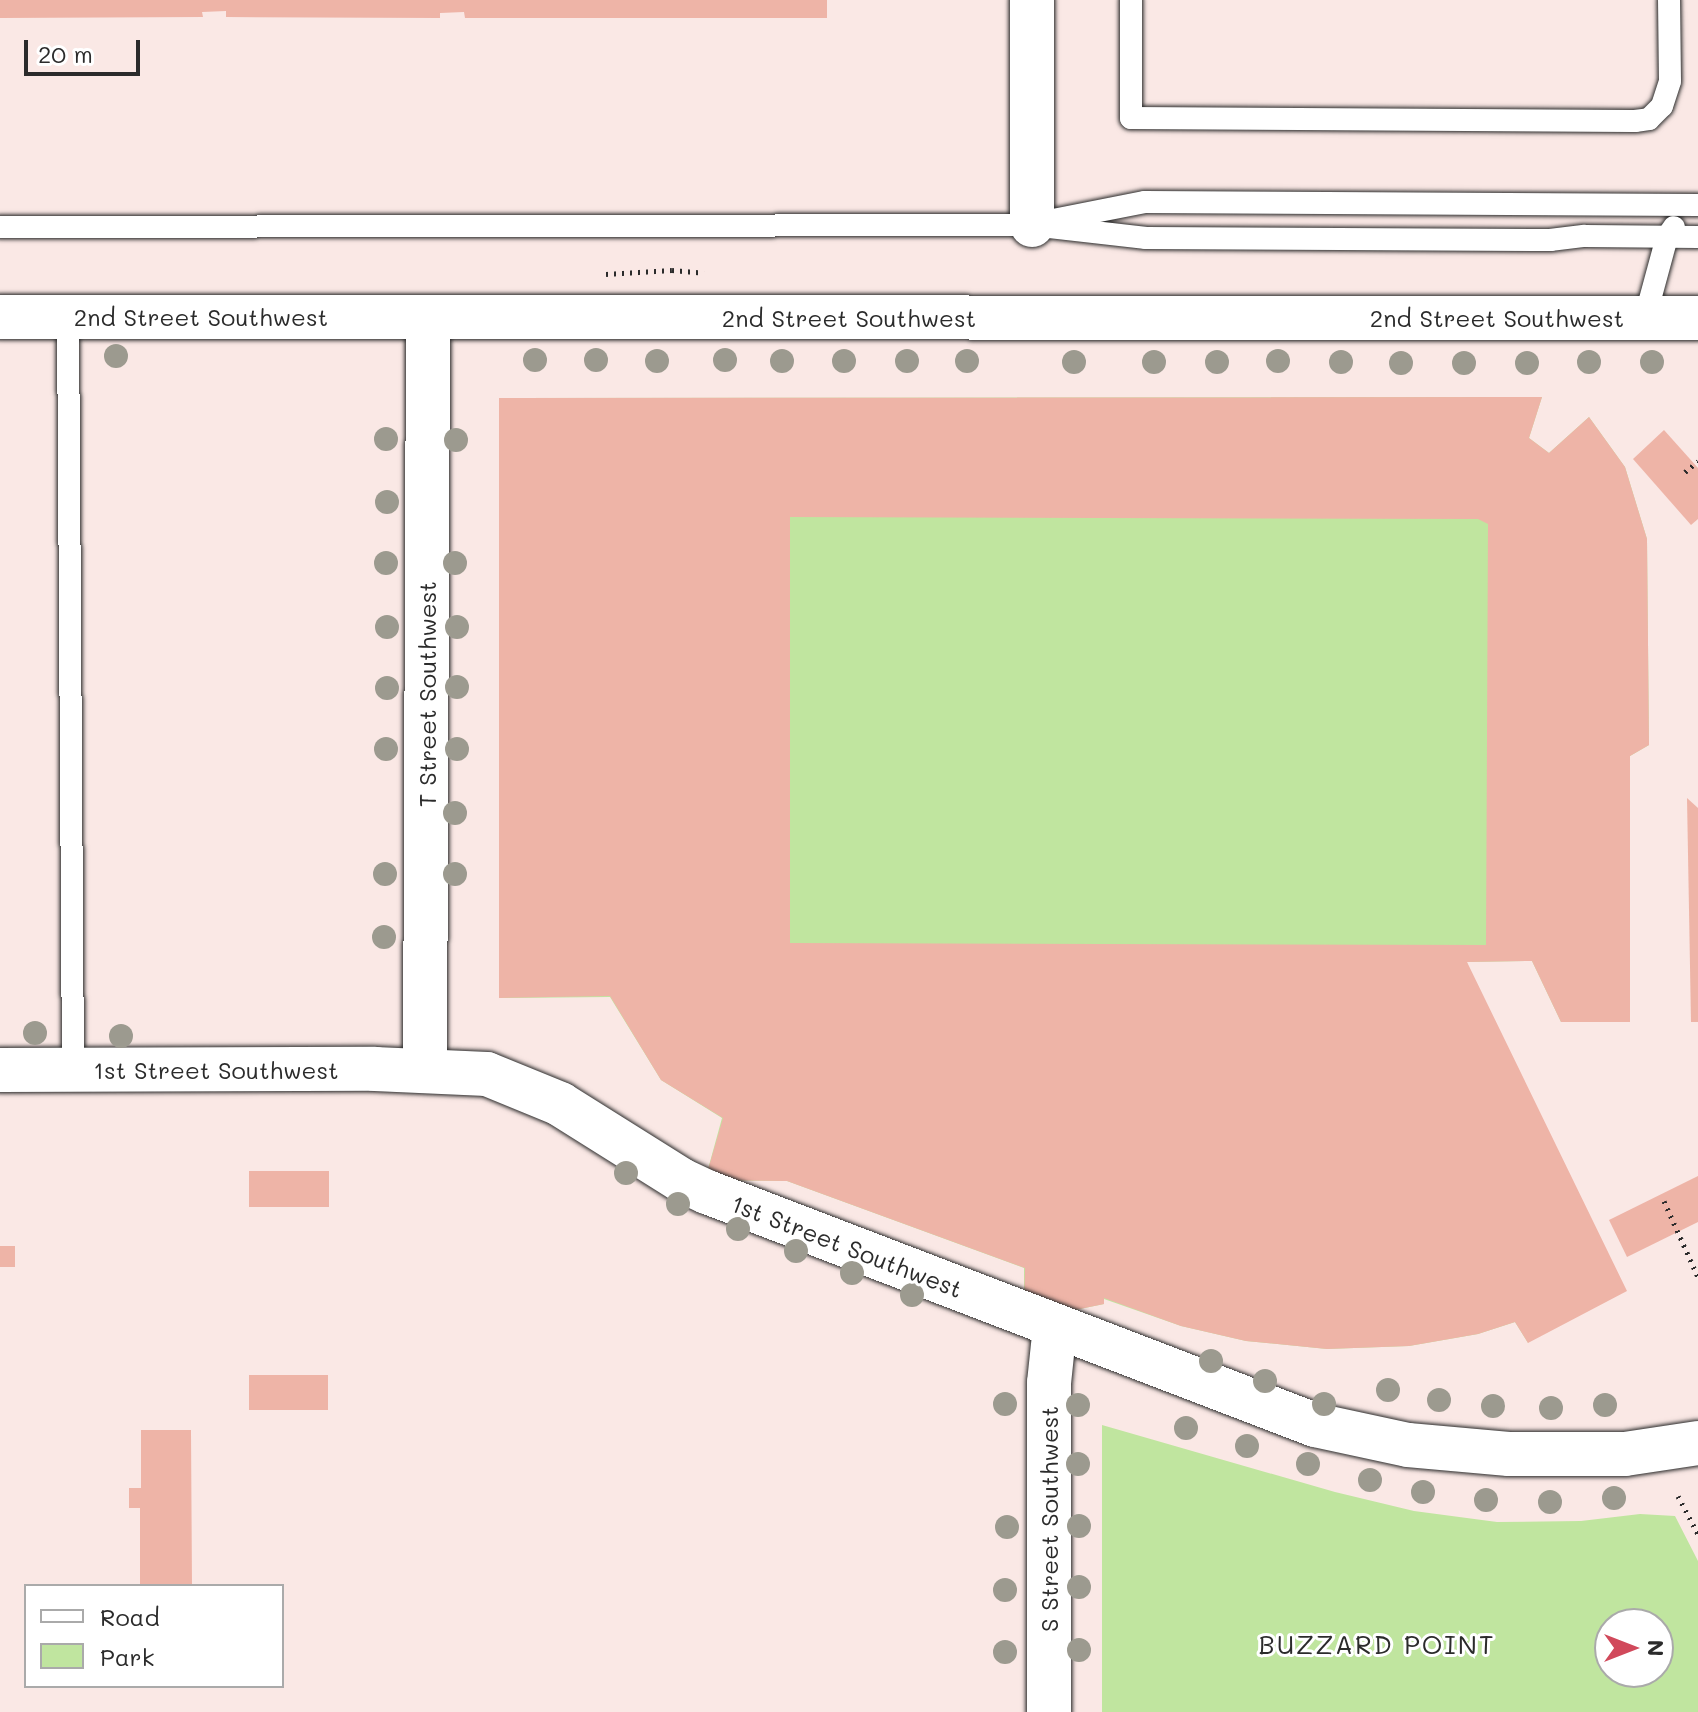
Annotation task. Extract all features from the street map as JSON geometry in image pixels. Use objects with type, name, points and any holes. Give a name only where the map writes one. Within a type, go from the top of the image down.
[{"type":"street","points":[[1032,0],[1032,225]]},
{"type":"street","name":"2nd Street Southwest","points":[[0,317],[1698,318]]},
{"type":"street","name":"T Street Southwest","points":[[425,1070],[428,318]]},
{"type":"street","name":"1st Street Southwest","points":[[0,1070],[474,1072],[514,1082],[560,1104],[681,1180],[707,1192],[1315,1425],[1380,1441],[1474,1452],[1625,1454],[1698,1443]]},
{"type":"street","name":"S Street Southwest","points":[[1049,1712],[1049,1383],[1055,1326]]},
{"type":"lane","points":[[1131,0],[1131,118],[1635,121],[1649,119],[1662,106],[1670,81],[1669,0]]},
{"type":"lane","points":[[1032,225],[1145,202],[1695,204]]},
{"type":"lane","points":[[1645,318],[1667,237],[1695,204]]},
{"type":"lane","points":[[0,227],[1032,225],[1146,238],[1550,240],[1585,236],[1698,237]]},
{"type":"lane","points":[[68,317],[73,1070]]},
{"type":"path","points":[[1685,472],[1698,461]]},
{"type":"path","points":[[1664,1201],[1698,1277]]},
{"type":"path","points":[[1678,1496],[1698,1534]]},
{"type":"green space","points":[[1542,397],[1529,438],[1549,453],[1589,417],[1625,467],[1647,539],[1649,745],[1630,756],[1630,1022],[1561,1022],[1532,961],[1467,962],[1528,1343],[1515,1322],[1478,1334],[1409,1346],[1327,1349],[1246,1341],[1181,1326],[1104,1299],[1104,1304],[1075,1310],[1024,1306],[1024,1268],[787,1181],[705,1180],[722,1118],[661,1080],[610,997],[499,998],[499,398]]},
{"type":"green space","points":[[1102,1425],[1335,1492],[1414,1511],[1497,1522],[1581,1521],[1640,1514],[1675,1516],[1698,1561],[1698,1712],[1102,1712]]},
{"type":"building","points":[[0,0],[827,0],[827,18],[465,18],[464,12],[440,13],[440,18],[226,17],[226,11],[202,12],[203,17],[0,18]]},
{"type":"building","points":[[1542,397],[1529,438],[1549,453],[1589,417],[1625,467],[1647,539],[1649,745],[1630,756],[1630,1022],[1561,1022],[1532,961],[1467,962],[1627,1291],[1528,1343],[1515,1322],[1478,1334],[1409,1346],[1327,1349],[1246,1341],[1181,1326],[1104,1298],[1104,1304],[1075,1310],[1024,1306],[1025,1268],[787,1181],[705,1180],[723,1118],[661,1080],[610,996],[499,998],[499,398]],"holes":[[[790,517],[1478,519],[1488,524],[1486,945],[790,943]]]},
{"type":"building","points":[[1664,430],[1698,468],[1698,519],[1691,525],[1633,459]]},
{"type":"building","points":[[1687,798],[1698,808],[1698,1022],[1691,1022]]},
{"type":"building","points":[[249,1171],[329,1171],[329,1207],[249,1207]]},
{"type":"building","points":[[1698,1176],[1698,1222],[1627,1257],[1609,1220]]},
{"type":"building","points":[[0,1246],[15,1246],[15,1267],[0,1267]]},
{"type":"building","points":[[249,1375],[328,1375],[328,1410],[249,1410]]},
{"type":"building","points":[[141,1430],[191,1430],[192,1584],[140,1584],[140,1508],[129,1508],[129,1488],[141,1488]]},
{"type":"district","name":"BUZZARD POINT","points":[[1377,1645]]}]
